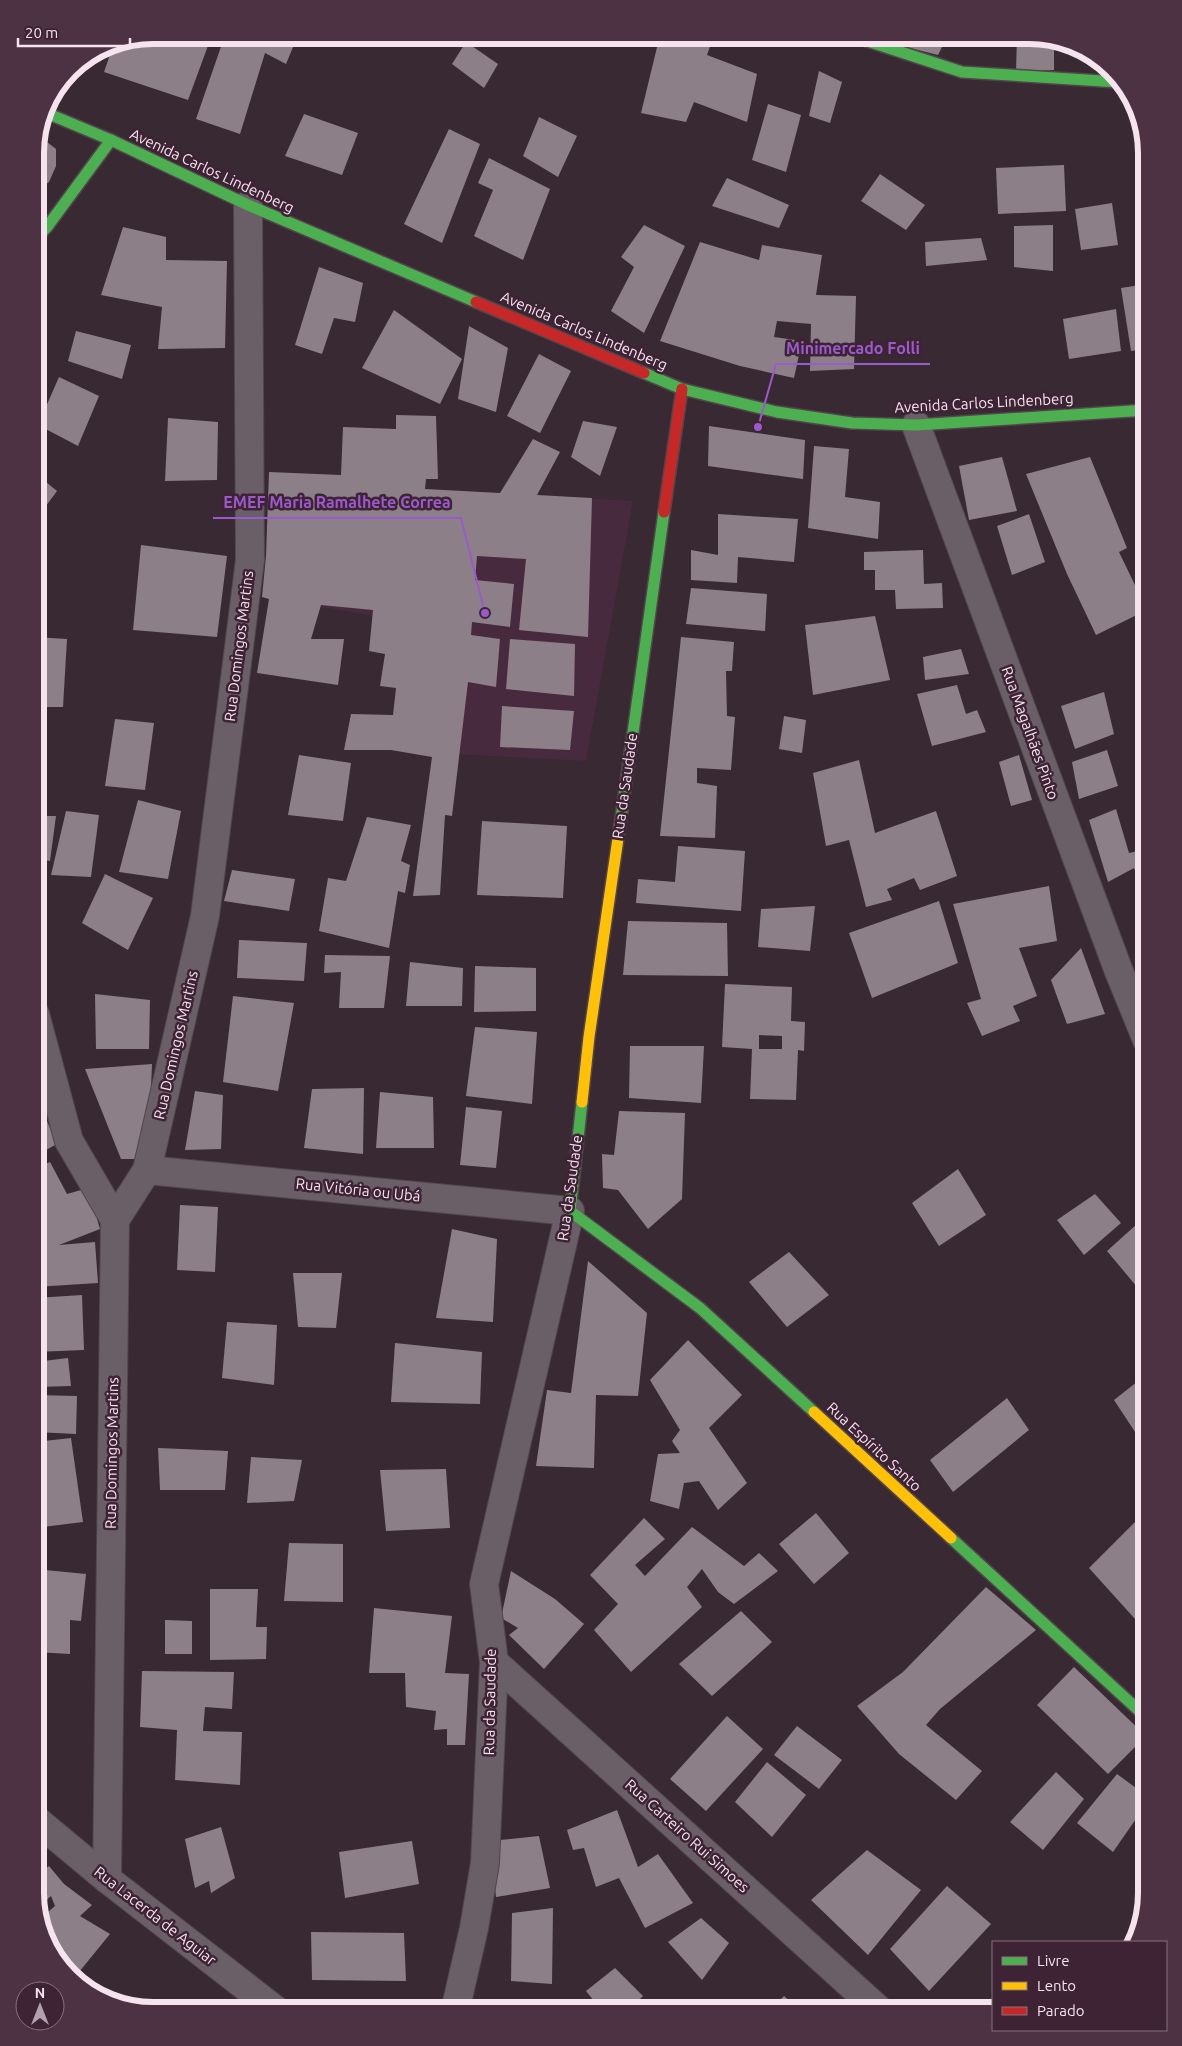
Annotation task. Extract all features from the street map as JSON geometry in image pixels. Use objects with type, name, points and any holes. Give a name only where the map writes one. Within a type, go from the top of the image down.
[{"type":"street","points":[[876,44],[962,72],[1111,82]]},
{"type":"street","name":"Avenida Carlos Lindenberg","points":[[51,115],[111,140],[248,205],[682,389],[777,412],[852,422],[916,425],[1082,412],[1138,410]]},
{"type":"street","points":[[44,226],[111,140]]},
{"type":"street","name":"Rua Domingos Martins","points":[[107,1879],[116,1220],[147,1170],[205,916],[250,560],[248,205]]},
{"type":"street","name":"Rua da Saudade","points":[[457,2002],[474,1928],[485,1864],[494,1662],[484,1584],[570,1211],[589,1037],[682,389]]},
{"type":"street","name":"Rua Magalhães Pinto","points":[[916,425],[1118,969],[1138,1018]]},
{"type":"street","points":[[44,1047],[69,1140],[116,1220]]},
{"type":"street","name":"Rua Vitória ou Ubá","points":[[147,1170],[570,1211]]},
{"type":"street","name":"Rua Espírito Santo","points":[[570,1211],[700,1308],[1138,1710]]},
{"type":"street","name":"Rua Carteiro Rui Simoes","points":[[494,1662],[870,2002]]},
{"type":"street","name":"Rua Lacerda de Aguiar","points":[[44,1826],[107,1879],[265,2002]]},
{"type":"shaded area","points":[[290,481],[633,501],[586,761],[436,753],[439,627],[276,599]]},
{"type":"building","points":[[146,44],[209,44],[188,100],[104,72],[111,52],[125,47]]},
{"type":"building","points":[[222,44],[294,44],[286,64],[265,53],[240,134],[196,119]]},
{"type":"building","points":[[465,44],[469,44],[498,64],[484,88],[452,64]]},
{"type":"building","points":[[658,44],[711,44],[707,55],[757,74],[747,122],[694,102],[686,122],[641,113]]},
{"type":"building","points":[[907,44],[944,44],[938,55],[906,47]]},
{"type":"building","points":[[947,44],[958,44],[957,47]]},
{"type":"building","points":[[1017,44],[1036,44],[1054,47],[1054,70],[1016,72]]},
{"type":"building","points":[[819,71],[842,82],[830,123],[809,116]]},
{"type":"building","points":[[768,104],[801,115],[786,172],[752,160]]},
{"type":"building","points":[[304,114],[358,133],[342,175],[285,156]]},
{"type":"building","points":[[539,117],[577,136],[558,177],[523,156]]},
{"type":"building","points":[[449,129],[480,144],[442,243],[404,224]]},
{"type":"building","points":[[45,140],[56,149],[56,166],[49,182],[44,186]]},
{"type":"building","points":[[489,158],[550,189],[523,260],[474,236],[493,190],[478,183]]},
{"type":"building","points":[[1064,165],[1066,211],[998,214],[996,168]]},
{"type":"building","points":[[880,174],[925,205],[906,230],[861,201]]},
{"type":"building","points":[[727,178],[789,205],[779,228],[712,206]]},
{"type":"building","points":[[1112,203],[1118,245],[1081,250],[1075,209]]},
{"type":"building","points":[[644,225],[685,246],[644,333],[611,311],[634,267],[621,257]]},
{"type":"building","points":[[1053,225],[1053,271],[1014,267],[1014,226]]},
{"type":"building","points":[[123,227],[166,237],[166,260],[227,261],[225,348],[158,349],[162,307],[101,295]]},
{"type":"building","points":[[981,238],[987,260],[926,266],[925,242]]},
{"type":"building","points":[[700,242],[759,260],[762,245],[822,255],[816,295],[856,296],[854,369],[810,371],[811,324],[777,321],[774,337],[802,341],[794,378],[740,366],[660,341]]},
{"type":"building","points":[[319,267],[363,283],[355,322],[334,318],[322,354],[295,345]]},
{"type":"building","points":[[1138,285],[1138,350],[1131,351],[1121,288]]},
{"type":"building","points":[[1116,309],[1121,351],[1069,359],[1063,319]]},
{"type":"building","points":[[394,310],[462,359],[440,404],[362,368]]},
{"type":"building","points":[[469,326],[508,348],[496,412],[458,399]]},
{"type":"building","points":[[76,331],[131,345],[122,379],[68,361]]},
{"type":"building","points":[[539,354],[571,371],[540,433],[507,416]]},
{"type":"building","points":[[59,377],[99,396],[78,446],[44,428],[44,411]]},
{"type":"building","points":[[396,415],[436,416],[438,479],[426,479],[425,489],[500,493],[533,439],[560,452],[537,495],[592,498],[588,637],[519,630],[526,559],[477,556],[475,580],[514,584],[510,627],[472,622],[471,635],[500,639],[496,687],[468,682],[452,816],[445,815],[440,895],[413,896],[432,757],[391,750],[344,750],[351,714],[393,715],[396,688],[380,686],[385,654],[369,651],[373,610],[321,605],[311,639],[344,639],[338,685],[257,673],[269,599],[262,597],[266,556],[269,472],[341,475],[343,427],[396,429]]},
{"type":"building","points":[[168,418],[218,422],[217,480],[165,481]]},
{"type":"building","points":[[583,421],[617,427],[600,476],[571,457]]},
{"type":"building","points":[[709,426],[805,440],[803,479],[708,466]]},
{"type":"building","points":[[814,446],[849,449],[845,497],[880,502],[878,539],[808,528]]},
{"type":"building","points":[[1002,457],[1017,511],[969,520],[959,466]]},
{"type":"building","points":[[1090,457],[1127,548],[1119,552],[1138,591],[1138,614],[1096,635],[1067,574],[1026,474]]},
{"type":"building","points":[[44,480],[57,491],[44,509]]},
{"type":"building","points":[[718,514],[798,519],[794,562],[738,557],[737,583],[691,580],[691,550],[718,555]]},
{"type":"building","points":[[1029,514],[1045,562],[1012,575],[997,526]]},
{"type":"building","points":[[141,545],[227,556],[217,637],[133,630]]},
{"type":"building","points":[[923,550],[924,584],[942,583],[943,608],[896,609],[895,590],[875,590],[875,570],[864,570],[864,552]]},
{"type":"building","points":[[691,588],[767,594],[765,631],[686,624]]},
{"type":"building","points":[[875,616],[890,680],[813,695],[805,625]]},
{"type":"building","points":[[681,637],[734,642],[732,671],[726,671],[727,716],[735,717],[731,770],[697,768],[697,783],[717,786],[715,838],[660,836]]},
{"type":"building","points":[[44,638],[67,639],[63,707],[44,707]]},
{"type":"building","points":[[510,639],[575,644],[574,696],[506,689]]},
{"type":"building","points":[[961,649],[969,674],[925,680],[923,657]]},
{"type":"building","points":[[957,685],[966,714],[977,710],[986,732],[932,746],[917,694]]},
{"type":"building","points":[[1104,692],[1114,734],[1075,749],[1061,706]]},
{"type":"building","points":[[502,706],[574,711],[570,750],[500,747]]},
{"type":"building","points":[[784,716],[806,720],[802,753],[779,749]]},
{"type":"building","points":[[115,719],[154,723],[145,790],[105,786]]},
{"type":"building","points":[[1107,750],[1118,786],[1079,799],[1072,762]]},
{"type":"building","points":[[299,755],[351,763],[343,821],[288,815]]},
{"type":"building","points":[[1019,755],[1032,800],[1011,806],[999,762]]},
{"type":"building","points":[[859,760],[875,833],[936,811],[957,876],[920,890],[914,878],[887,889],[892,900],[866,907],[849,840],[826,846],[813,773]]},
{"type":"building","points":[[138,800],[181,811],[168,879],[119,872]]},
{"type":"building","points":[[1116,809],[1129,853],[1138,851],[1138,879],[1134,868],[1108,882],[1089,820]]},
{"type":"building","points":[[66,811],[99,815],[91,877],[51,875]]},
{"type":"building","points":[[44,816],[56,816],[50,861],[44,860]]},
{"type":"building","points":[[367,817],[411,825],[401,861],[410,865],[405,893],[398,891],[389,948],[319,931],[328,878],[346,881]]},
{"type":"building","points":[[482,821],[567,826],[563,898],[477,895]]},
{"type":"building","points":[[678,846],[745,851],[741,911],[636,903],[638,879],[675,882]]},
{"type":"building","points":[[232,870],[295,879],[289,911],[224,901]]},
{"type":"building","points":[[105,874],[153,898],[128,950],[82,923]]},
{"type":"building","points":[[1049,886],[1057,941],[1019,948],[1037,996],[1013,1006],[1020,1021],[982,1036],[967,1003],[981,999],[953,904]]},
{"type":"building","points":[[939,901],[958,963],[872,998],[849,933]]},
{"type":"building","points":[[815,906],[810,951],[758,947],[761,909]]},
{"type":"building","points":[[628,921],[727,923],[728,976],[623,975]]},
{"type":"building","points":[[239,940],[307,943],[304,981],[237,978]]},
{"type":"building","points":[[1081,948],[1105,1014],[1067,1024],[1051,980]]},
{"type":"building","points":[[325,955],[390,956],[384,1008],[339,1008],[341,972],[324,973]]},
{"type":"building","points":[[410,962],[463,968],[462,1006],[406,1006]]},
{"type":"building","points":[[475,966],[536,968],[536,1011],[474,1012]]},
{"type":"building","points":[[725,984],[792,987],[791,1021],[805,1022],[804,1051],[798,1050],[796,1100],[750,1099],[752,1049],[722,1047]],"holes":[[[759,1035],[782,1036],[782,1049],[759,1049]]]},
{"type":"building","points":[[95,994],[150,1000],[149,1049],[96,1049]]},
{"type":"building","points":[[233,996],[294,1003],[278,1091],[223,1082]]},
{"type":"building","points":[[475,1027],[537,1032],[532,1104],[466,1096]]},
{"type":"building","points":[[630,1046],[704,1046],[701,1103],[629,1098]]},
{"type":"building","points":[[152,1064],[148,1159],[121,1159],[85,1069]]},
{"type":"building","points":[[364,1088],[363,1154],[304,1148],[312,1089]]},
{"type":"building","points":[[195,1091],[223,1095],[221,1149],[185,1150]]},
{"type":"building","points":[[380,1092],[433,1097],[434,1148],[376,1148]]},
{"type":"building","points":[[466,1107],[502,1111],[496,1168],[460,1165]]},
{"type":"building","points":[[619,1111],[685,1113],[682,1199],[648,1229],[618,1190],[603,1188],[602,1154],[614,1155]]},
{"type":"building","points":[[44,1114],[57,1144],[44,1151]]},
{"type":"building","points":[[50,1162],[67,1194],[88,1188],[100,1229],[59,1245],[95,1242],[98,1283],[44,1286],[44,1164]]},
{"type":"building","points":[[958,1169],[986,1215],[939,1246],[912,1203]]},
{"type":"building","points":[[1095,1194],[1121,1223],[1084,1255],[1057,1220]]},
{"type":"building","points":[[180,1205],[218,1207],[215,1272],[177,1270]]},
{"type":"building","points":[[1138,1223],[1138,1288],[1107,1251]]},
{"type":"building","points":[[452,1229],[497,1239],[493,1322],[436,1318]]},
{"type":"building","points":[[789,1252],[829,1295],[787,1327],[749,1282]]},
{"type":"building","points":[[588,1261],[647,1313],[638,1396],[596,1395],[594,1468],[536,1466],[547,1390],[571,1393]]},
{"type":"building","points":[[293,1273],[342,1273],[336,1328],[298,1327]]},
{"type":"building","points":[[82,1295],[84,1350],[44,1352],[44,1297]]},
{"type":"building","points":[[227,1322],[277,1325],[274,1385],[222,1378]]},
{"type":"building","points":[[688,1340],[742,1395],[709,1428],[747,1483],[718,1510],[699,1481],[684,1483],[679,1509],[650,1501],[658,1454],[680,1453],[672,1441],[680,1430],[650,1380]]},
{"type":"building","points":[[395,1343],[482,1352],[480,1404],[391,1402]]},
{"type":"building","points":[[68,1358],[71,1386],[44,1387],[44,1361]]},
{"type":"building","points":[[1138,1381],[1138,1436],[1114,1400]]},
{"type":"building","points":[[44,1395],[77,1396],[76,1434],[44,1432]]},
{"type":"building","points":[[1007,1398],[1029,1430],[953,1492],[930,1460]]},
{"type":"building","points":[[71,1438],[83,1522],[44,1527],[44,1441]]},
{"type":"building","points":[[158,1448],[228,1451],[225,1490],[160,1490]]},
{"type":"building","points":[[251,1457],[302,1460],[294,1501],[247,1503]]},
{"type":"building","points":[[446,1469],[450,1528],[386,1531],[380,1470]]},
{"type":"building","points":[[816,1513],[849,1553],[814,1584],[779,1544]]},
{"type":"building","points":[[644,1518],[665,1539],[635,1565],[645,1576],[692,1527],[744,1566],[759,1553],[778,1571],[734,1604],[718,1592],[702,1569],[687,1587],[702,1607],[631,1672],[594,1630],[618,1604],[590,1575]]},
{"type":"building","points":[[1138,1519],[1138,1616],[1135,1619],[1089,1568]]},
{"type":"building","points":[[289,1543],[343,1544],[343,1602],[284,1601]]},
{"type":"building","points":[[44,1570],[86,1574],[81,1621],[70,1620],[70,1654],[44,1653]]},
{"type":"building","points":[[511,1571],[555,1599],[584,1624],[544,1669],[509,1635],[518,1628],[501,1618]]},
{"type":"building","points":[[986,1587],[1036,1630],[940,1709],[926,1725],[982,1771],[956,1800],[899,1754],[857,1706],[903,1672]]},
{"type":"building","points":[[210,1589],[258,1589],[256,1627],[267,1627],[266,1659],[210,1660]]},
{"type":"building","points":[[374,1608],[452,1616],[445,1673],[469,1674],[465,1745],[447,1745],[447,1729],[434,1730],[436,1711],[406,1707],[405,1673],[369,1673]]},
{"type":"building","points":[[741,1611],[772,1642],[712,1696],[679,1664]]},
{"type":"building","points":[[165,1620],[192,1621],[192,1654],[165,1654]]},
{"type":"building","points":[[1074,1667],[1138,1728],[1138,1744],[1108,1774],[1037,1705]]},
{"type":"building","points":[[142,1671],[234,1672],[232,1709],[205,1707],[203,1731],[242,1732],[240,1785],[175,1780],[177,1730],[140,1727]]},
{"type":"building","points":[[727,1716],[763,1749],[706,1811],[670,1779]]},
{"type":"building","points":[[797,1726],[842,1760],[819,1789],[774,1755]]},
{"type":"building","points":[[767,1762],[806,1795],[772,1837],[735,1802]]},
{"type":"building","points":[[1056,1772],[1084,1799],[1043,1850],[1010,1822]]},
{"type":"building","points":[[1117,1774],[1138,1789],[1138,1816],[1113,1852],[1077,1823]]},
{"type":"building","points":[[617,1810],[638,1867],[658,1854],[693,1903],[645,1928],[619,1878],[596,1887],[584,1848],[573,1850],[567,1830]]},
{"type":"building","points":[[221,1827],[235,1878],[211,1893],[209,1881],[195,1888],[185,1839]]},
{"type":"building","points":[[539,1836],[550,1888],[496,1897],[490,1841]]},
{"type":"building","points":[[412,1841],[419,1884],[345,1898],[339,1852]]},
{"type":"building","points":[[867,1850],[921,1890],[868,1955],[811,1900]]},
{"type":"building","points":[[49,1866],[64,1884],[92,1905],[80,1916],[110,1934],[79,1973],[62,1954],[50,1928],[46,1914],[55,1906],[51,1896],[44,1902],[44,1870]]},
{"type":"building","points":[[947,1886],[991,1924],[929,1991],[890,1949]]},
{"type":"building","points":[[553,1908],[552,1984],[511,1981],[512,1913]]},
{"type":"building","points":[[701,1918],[729,1943],[702,1980],[668,1942]]},
{"type":"building","points":[[311,1932],[404,1933],[406,1981],[312,1980]]},
{"type":"building","points":[[615,1968],[643,1996],[637,2002],[595,2002],[586,1991]]},
{"type":"building","points":[[784,1996],[791,2002],[778,2002]]},
{"type":"traffic: fast","points":[[876,44],[962,72],[1111,82]]},
{"type":"traffic: fast","points":[[51,115],[111,140],[248,205],[476,302]]},
{"type":"traffic: fast","points":[[44,230],[111,140]]},
{"type":"traffic: fast","points":[[644,373],[682,389],[777,412],[852,423],[916,425],[1138,411]]},
{"type":"traffic: fast","points":[[621,818],[664,512]]},
{"type":"traffic: fast","points":[[582,1102],[570,1211],[700,1308],[814,1412]]},
{"type":"traffic: fast","points":[[951,1538],[1138,1710]]},
{"type":"traffic: slow","points":[[582,1102],[589,1037],[621,818]]},
{"type":"traffic: slow","points":[[814,1412],[951,1538]]},
{"type":"traffic: jam","points":[[476,302],[644,373]]},
{"type":"traffic: jam","points":[[664,512],[682,389]]},
{"type":"place","name":"Minimercado Folli","points":[[758,427]]},
{"type":"place","name":"EMEF Maria Ramalhete Correa","points":[[485,613]]}]
